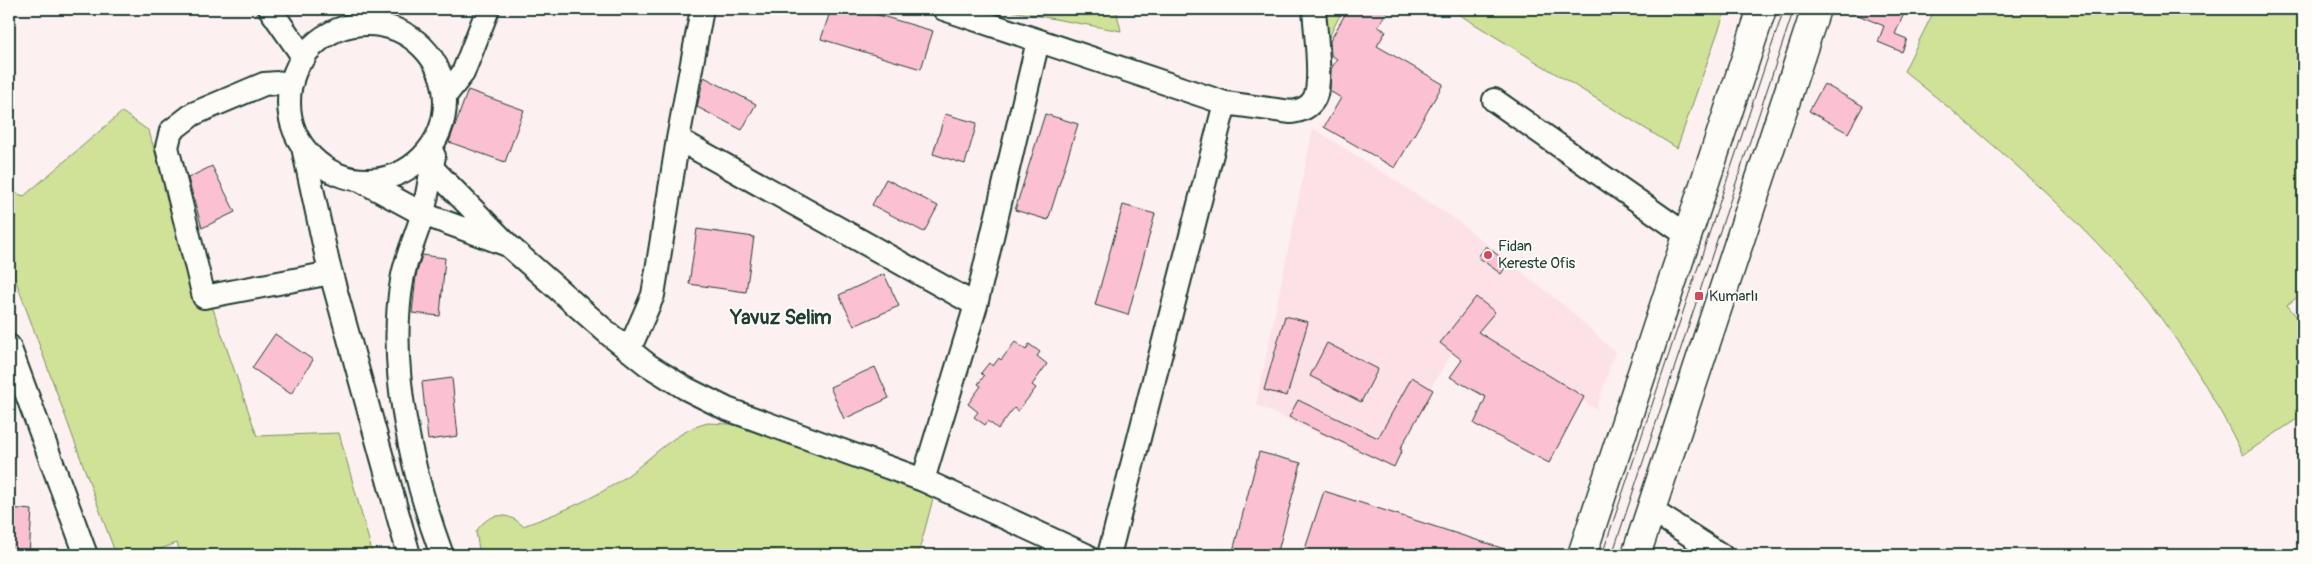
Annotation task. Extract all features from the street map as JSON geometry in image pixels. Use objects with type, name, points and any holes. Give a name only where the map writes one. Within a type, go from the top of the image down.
[{"type":"highway","points":[[1582,555],[1762,9]]},
{"type":"highway","points":[[1636,555],[1816,9]]},
{"type":"street","points":[[270,9],[304,58]]},
{"type":"street","points":[[445,96],[463,73],[488,9]]},
{"type":"street","points":[[629,350],[653,295],[678,139],[702,9]]},
{"type":"street","points":[[944,9],[1225,103],[1290,112],[1297,112],[1310,105],[1318,82],[1314,9]]},
{"type":"street","points":[[409,555],[330,272],[303,147],[292,122],[290,109],[292,82],[304,58],[323,38],[341,30],[361,25],[388,27],[412,39],[423,48],[438,70],[445,96],[445,110],[438,136],[427,162],[423,214],[402,278],[397,330],[397,356],[416,468],[442,555]]},
{"type":"street","points":[[923,480],[976,305],[1038,41]]},
{"type":"street","points":[[292,82],[264,84],[193,114],[171,131],[167,147],[204,297],[330,272]]},
{"type":"street","points":[[1494,100],[1688,236]]},
{"type":"street","points":[[1109,555],[1225,103]]},
{"type":"street","points":[[678,139],[976,305]]},
{"type":"street","points":[[303,147],[322,166],[334,173],[360,180],[423,214],[509,246]]},
{"type":"street","points":[[360,180],[373,180],[393,176],[412,166],[427,162]]},
{"type":"street","points":[[427,162],[509,246],[629,350],[679,384],[727,409],[923,480],[1086,555]]},
{"type":"street","points":[[9,346],[15,378],[86,555]]},
{"type":"street","points":[[1651,510],[1721,555]]},
{"type":"path","points":[[2210,9],[2218,15]]},
{"type":"shaded area","points":[[1313,128],[1454,218],[1565,306],[1615,352],[1596,409],[1465,332],[1384,463],[1256,405]]},
{"type":"green space","points":[[1000,9],[1116,9],[1121,31]]},
{"type":"green space","points":[[1324,9],[1343,9],[1328,39]]},
{"type":"green space","points":[[1450,9],[1726,9],[1677,148]]},
{"type":"green space","points":[[1935,9],[2303,9],[2303,293],[2287,305],[2303,325],[2303,415],[2243,455],[2211,394],[2187,356],[2161,318],[2120,268],[2092,237],[2032,179],[1904,71]]},
{"type":"green space","points":[[122,112],[149,131],[192,287],[211,303],[257,436],[339,433],[373,555],[181,555],[177,543],[144,555],[116,555],[9,262],[9,191],[24,196]]},
{"type":"green space","points":[[708,423],[730,424],[741,427],[934,495],[918,555],[480,555],[476,532],[491,518],[504,516],[517,521],[523,526],[574,506],[621,480],[662,447],[684,433]]},
{"type":"building","points":[[831,9],[858,9],[933,31],[921,69],[821,39]]},
{"type":"building","points":[[1348,9],[1388,9],[1378,27],[1386,31],[1377,46],[1443,84],[1395,168],[1324,127],[1341,98],[1330,91],[1331,69],[1337,59],[1331,55],[1330,41]]},
{"type":"building","points":[[1844,9],[1906,9],[1895,34],[1907,39],[1902,52],[1878,42],[1884,26]]},
{"type":"building","points":[[704,77],[756,104],[742,130],[697,107]]},
{"type":"building","points":[[1824,84],[1863,106],[1848,133],[1809,111]]},
{"type":"building","points":[[468,90],[524,110],[505,162],[449,142]]},
{"type":"building","points":[[945,114],[977,123],[965,164],[933,154]]},
{"type":"building","points":[[1045,114],[1078,124],[1048,220],[1015,210]]},
{"type":"building","points":[[212,166],[235,212],[202,228],[188,178]]},
{"type":"building","points":[[886,179],[938,206],[924,232],[872,205]]},
{"type":"building","points":[[1123,205],[1155,214],[1128,315],[1095,305]]},
{"type":"building","points":[[697,229],[754,237],[746,292],[689,284]]},
{"type":"building","name":"Fidan Kereste Ofis","points":[[1486,246],[1508,263],[1501,274],[1478,257]]},
{"type":"building","points":[[422,255],[445,258],[440,316],[412,313],[416,276]]},
{"type":"building","points":[[884,274],[899,306],[854,326],[839,295]]},
{"type":"building","points":[[1476,297],[1495,312],[1478,332],[1584,397],[1549,463],[1474,424],[1486,397],[1450,377],[1462,360],[1440,343]]},
{"type":"building","points":[[1285,316],[1308,322],[1287,396],[1264,390]]},
{"type":"building","points":[[275,334],[313,360],[291,394],[252,368]]},
{"type":"building","points":[[1015,342],[1026,350],[1029,344],[1040,352],[1037,356],[1047,364],[1032,385],[1036,388],[1018,411],[1014,408],[998,429],[988,421],[985,425],[974,417],[978,412],[968,404],[981,386],[978,384],[984,376],[981,373],[989,363],[993,366],[999,358],[1001,360]]},
{"type":"building","points":[[1327,343],[1378,369],[1361,402],[1310,376]]},
{"type":"building","points":[[875,367],[889,398],[844,419],[830,387]]},
{"type":"building","points":[[1412,377],[1433,390],[1400,449],[1402,450],[1394,467],[1289,417],[1298,400],[1378,438]]},
{"type":"building","points":[[452,378],[458,436],[428,440],[422,382]]},
{"type":"building","points":[[1259,452],[1301,463],[1277,555],[1232,555]]},
{"type":"building","points":[[1324,491],[1517,553],[1516,555],[1303,555]]},
{"type":"building","points":[[9,508],[32,510],[29,555],[9,555]]},
{"type":"tram line","points":[[1602,555],[1784,9]]},
{"type":"tram line","points":[[1612,555],[1794,9]]},
{"type":"place","name":"Fidan Kereste Ofis","points":[[1488,255]]},
{"type":"place","name":"Kumarlı","points":[[1699,296]]},
{"type":"district","name":"Yavuz Selim","points":[[781,317]]}]
